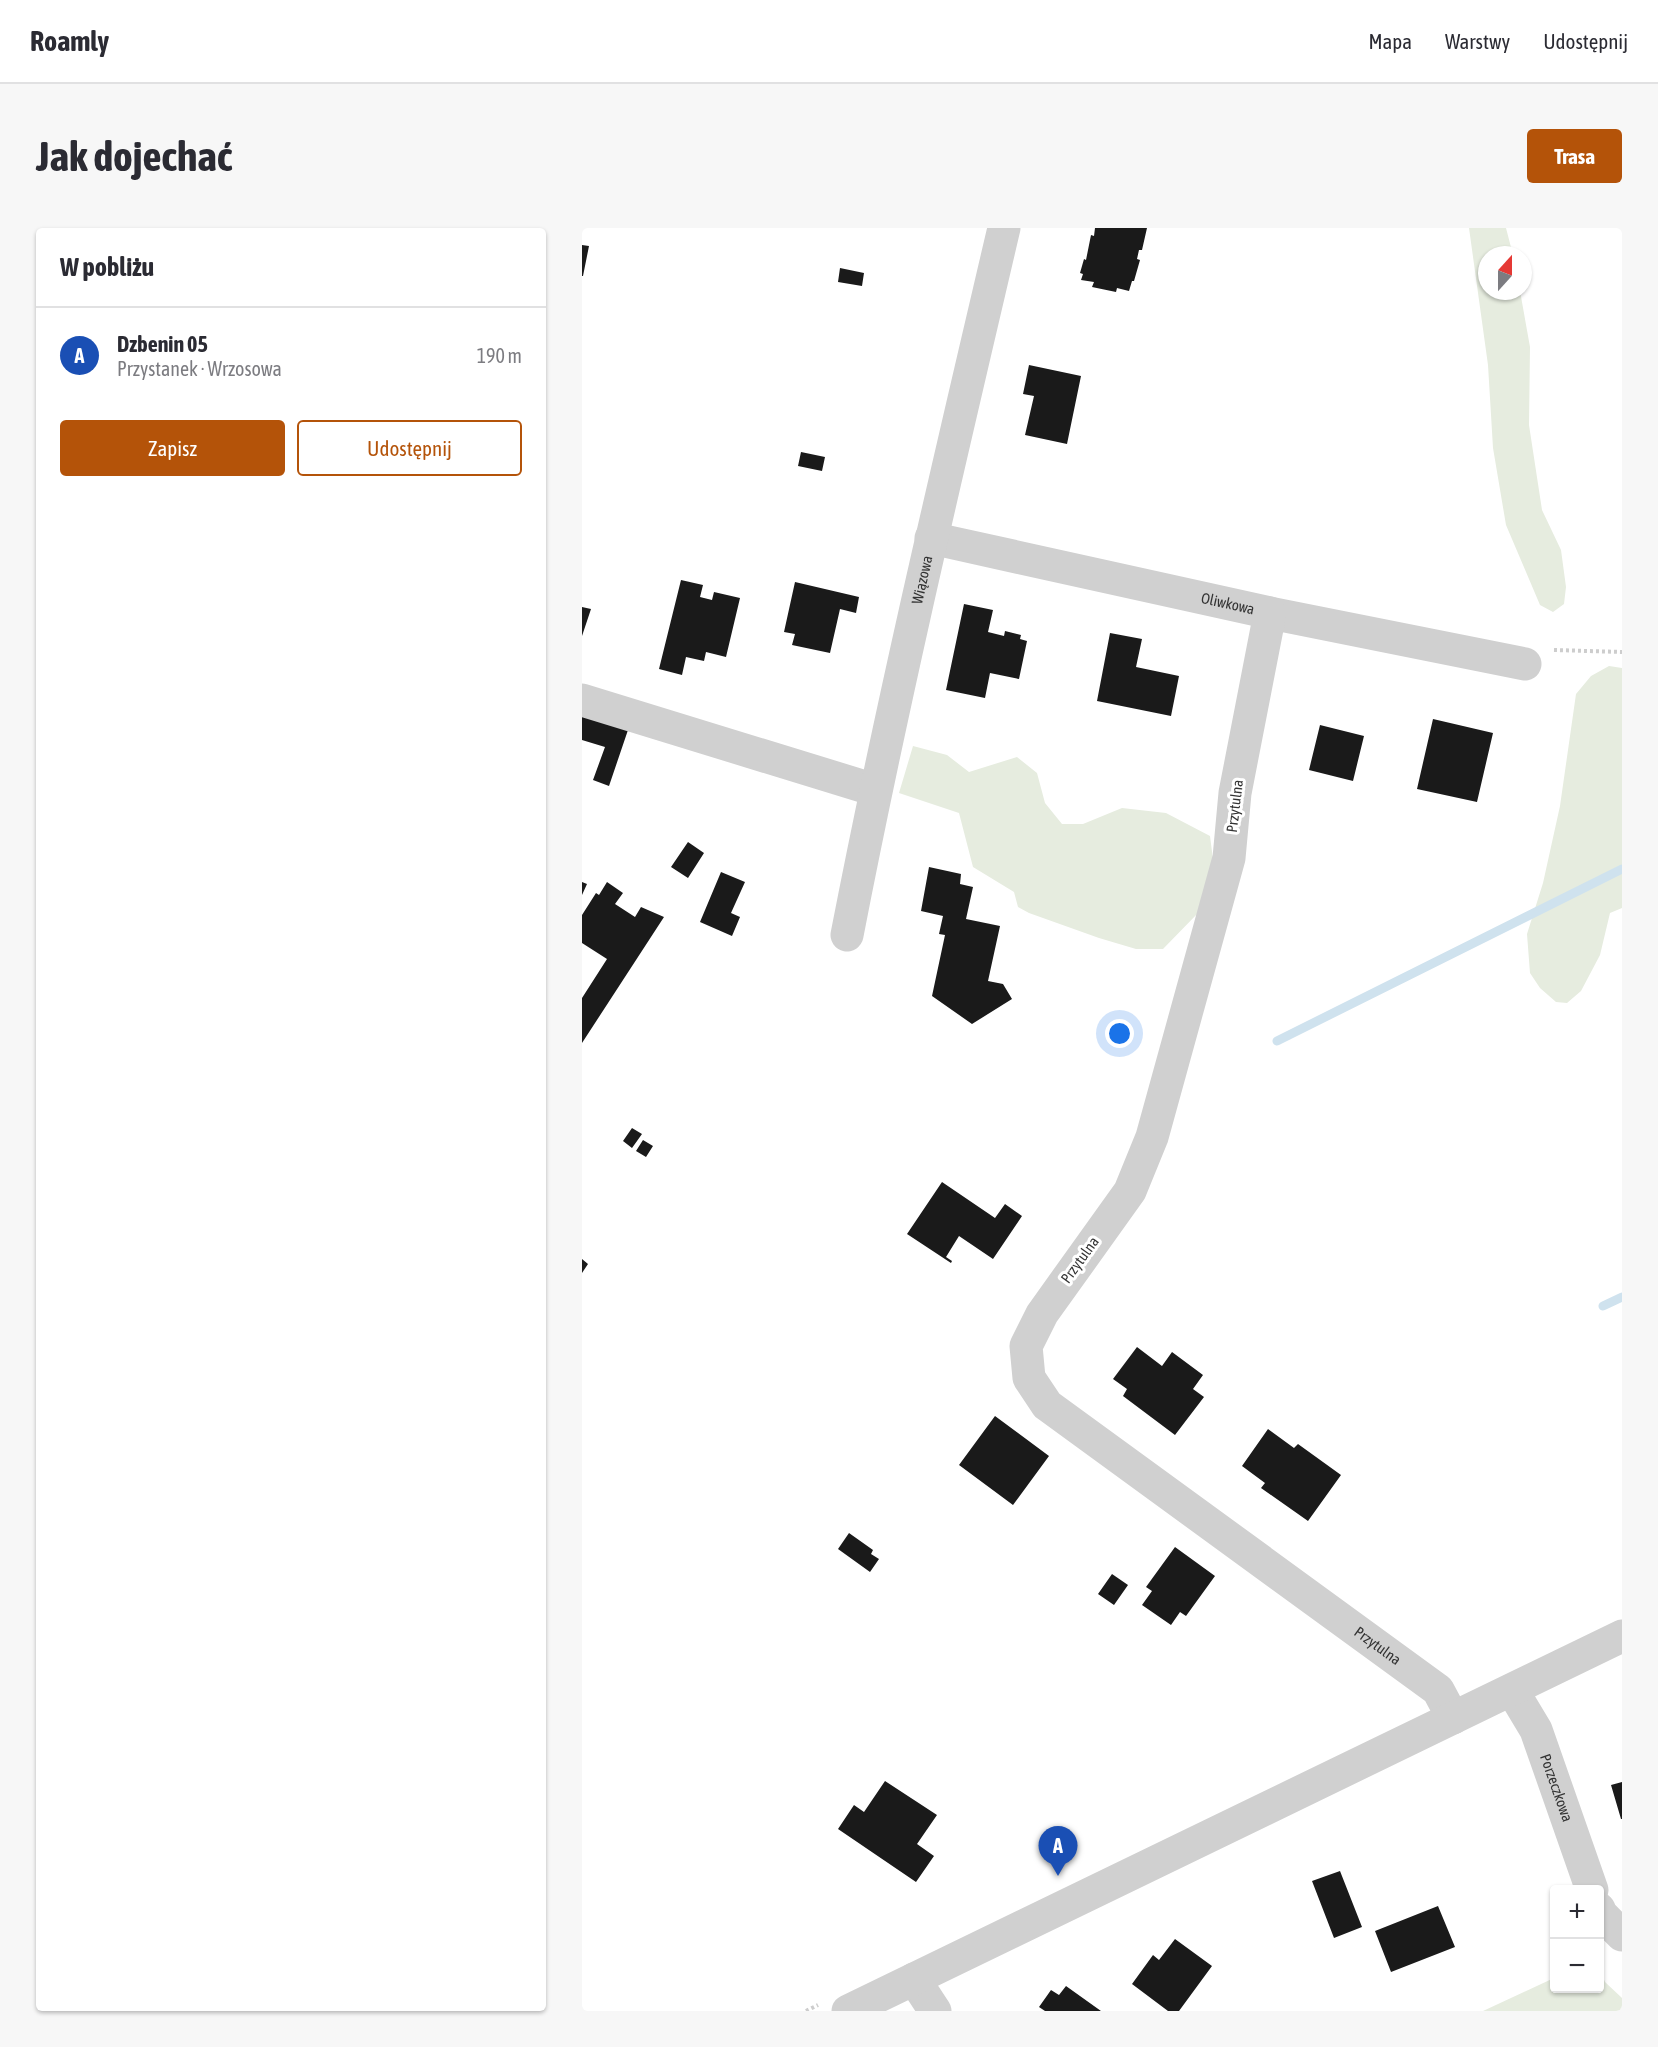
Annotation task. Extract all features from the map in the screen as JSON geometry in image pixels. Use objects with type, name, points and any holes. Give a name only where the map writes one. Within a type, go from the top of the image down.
[{"type":"street","name":"Wiązowa","points":[[847,935],[875,790],[1004,228]]},
{"type":"street","name":"Oliwkowa","points":[[931,538],[1270,613],[1525,664]]},
{"type":"street","name":"Przytulna","points":[[1270,613],[1235,793],[1229,858],[1152,1137],[1130,1191],[1042,1314],[1026,1346],[1029,1378],[1047,1405],[1438,1690],[1453,1718]]},
{"type":"street","points":[[582,700],[875,790]]},
{"type":"street","points":[[848,2011],[1622,1636]]},
{"type":"street","name":"Porzeczkowa","points":[[1512,1690],[1536,1730],[1591,1885]]},
{"type":"street","points":[[1604,1917],[1622,1935]]},
{"type":"street","points":[[914,1979],[934,2011]]},
{"type":"path","points":[[1525,664],[1551,650],[1622,652]]},
{"type":"shaded area","points":[[1469,228],[1506,228],[1511,246],[1478,246],[1478,293]]},
{"type":"shaded area","points":[[1479,300],[1522,300],[1530,347],[1529,425],[1542,510],[1561,550],[1566,587],[1564,604],[1553,612],[1540,605],[1506,525],[1493,448],[1488,365]]},
{"type":"shaded area","points":[[1609,666],[1622,668],[1622,908],[1610,913],[1600,955],[1581,991],[1567,1003],[1556,1002],[1540,988],[1530,973],[1527,934],[1543,883],[1560,806],[1576,694],[1591,676]]},
{"type":"shaded area","points":[[913,746],[947,755],[969,772],[1017,757],[1037,773],[1045,803],[1062,824],[1083,824],[1122,808],[1166,813],[1210,836],[1214,867],[1200,911],[1163,949],[1136,949],[1099,938],[1018,907],[1014,892],[973,867],[959,813],[899,793]]},
{"type":"shaded area","points":[[1550,1980],[1550,1993],[1604,1993],[1604,1980],[1622,1998],[1622,2011],[1483,2011]]},
{"type":"building","points":[[1095,228],[1147,228],[1142,250],[1139,250],[1137,259],[1140,260],[1134,281],[1129,291],[1117,288],[1116,292],[1092,287],[1094,282],[1081,280],[1083,274],[1080,273]]},
{"type":"building","points":[[582,245],[589,246],[583,276],[582,276]]},
{"type":"building","points":[[840,268],[864,273],[862,286],[838,282]]},
{"type":"building","points":[[1029,365],[1081,376],[1067,444],[1025,435],[1034,396],[1023,394]]},
{"type":"building","points":[[801,452],[825,457],[822,471],[798,466]]},
{"type":"building","points":[[681,580],[703,585],[700,597],[712,600],[714,592],[740,598],[726,657],[706,652],[704,661],[686,657],[682,675],[659,669]]},
{"type":"building","points":[[795,582],[859,597],[856,613],[840,609],[830,653],[792,645],[795,634],[784,632]]},
{"type":"building","points":[[964,604],[993,610],[988,632],[1004,636],[1005,631],[1021,635],[1020,639],[1027,641],[1019,679],[990,673],[985,698],[946,690]]},
{"type":"building","points":[[582,607],[591,609],[582,636]]},
{"type":"building","points":[[1110,633],[1142,639],[1136,667],[1179,676],[1171,716],[1097,701]]},
{"type":"building","points":[[582,714],[628,730],[609,786],[593,780],[605,747],[582,740]]},
{"type":"building","points":[[1433,719],[1493,733],[1477,802],[1417,789]]},
{"type":"building","points":[[1320,725],[1364,736],[1353,781],[1309,770]]},
{"type":"building","points":[[688,842],[704,853],[688,878],[671,867]]},
{"type":"building","points":[[929,867],[961,874],[960,884],[973,887],[966,919],[1000,926],[988,981],[1003,984],[1012,999],[972,1024],[932,996],[945,935],[939,934],[943,916],[921,911]]},
{"type":"building","points":[[721,872],[745,882],[731,913],[740,917],[732,936],[700,922]]},
{"type":"building","points":[[582,882],[587,884],[582,895]]},
{"type":"building","points":[[607,882],[623,893],[615,904],[635,917],[641,907],[664,917],[582,1043],[582,998],[607,959],[582,943],[582,915],[596,893],[599,895]]},
{"type":"building","points":[[632,1128],[642,1134],[632,1148],[623,1141]]},
{"type":"building","points":[[643,1140],[653,1146],[646,1157],[636,1151]]},
{"type":"building","points":[[942,1182],[995,1218],[1005,1204],[1022,1216],[993,1259],[959,1236],[946,1257],[952,1261],[951,1263],[907,1234]]},
{"type":"building","points":[[582,1259],[588,1264],[582,1273]]},
{"type":"building","points":[[1137,1347],[1162,1366],[1172,1352],[1203,1375],[1193,1389],[1204,1397],[1175,1435],[1123,1396],[1127,1389],[1113,1379]]},
{"type":"building","points":[[995,1416],[1049,1456],[1013,1505],[959,1465]]},
{"type":"building","points":[[1268,1429],[1294,1448],[1298,1444],[1341,1475],[1308,1521],[1261,1488],[1265,1483],[1242,1466]]},
{"type":"building","points":[[849,1533],[873,1550],[871,1554],[879,1559],[870,1572],[838,1549]]},
{"type":"building","points":[[1175,1547],[1215,1576],[1186,1616],[1180,1612],[1171,1625],[1142,1605],[1152,1591],[1146,1587]]},
{"type":"building","points":[[1112,1574],[1128,1585],[1114,1605],[1098,1594]]},
{"type":"building","points":[[885,1781],[937,1815],[917,1844],[934,1856],[916,1882],[838,1829],[854,1805],[864,1812]]},
{"type":"building","points":[[1622,1782],[1622,1819],[1621,1819],[1611,1785]]},
{"type":"building","points":[[1340,1871],[1362,1927],[1334,1938],[1312,1881]]},
{"type":"building","points":[[1438,1906],[1455,1947],[1391,1972],[1375,1931]]},
{"type":"building","points":[[1175,1939],[1212,1966],[1179,2011],[1168,2011],[1132,1984],[1153,1955],[1159,1960]]},
{"type":"building","points":[[1066,1986],[1101,2011],[1045,2011],[1039,2007],[1051,1990],[1059,1995]]},
{"type":"waterway","points":[[1277,1041],[1622,869]]},
{"type":"waterway","points":[[1603,1306],[1622,1297]]},
{"type":"place","name":"Dzbenin 05","points":[[1058,1876]]}]
